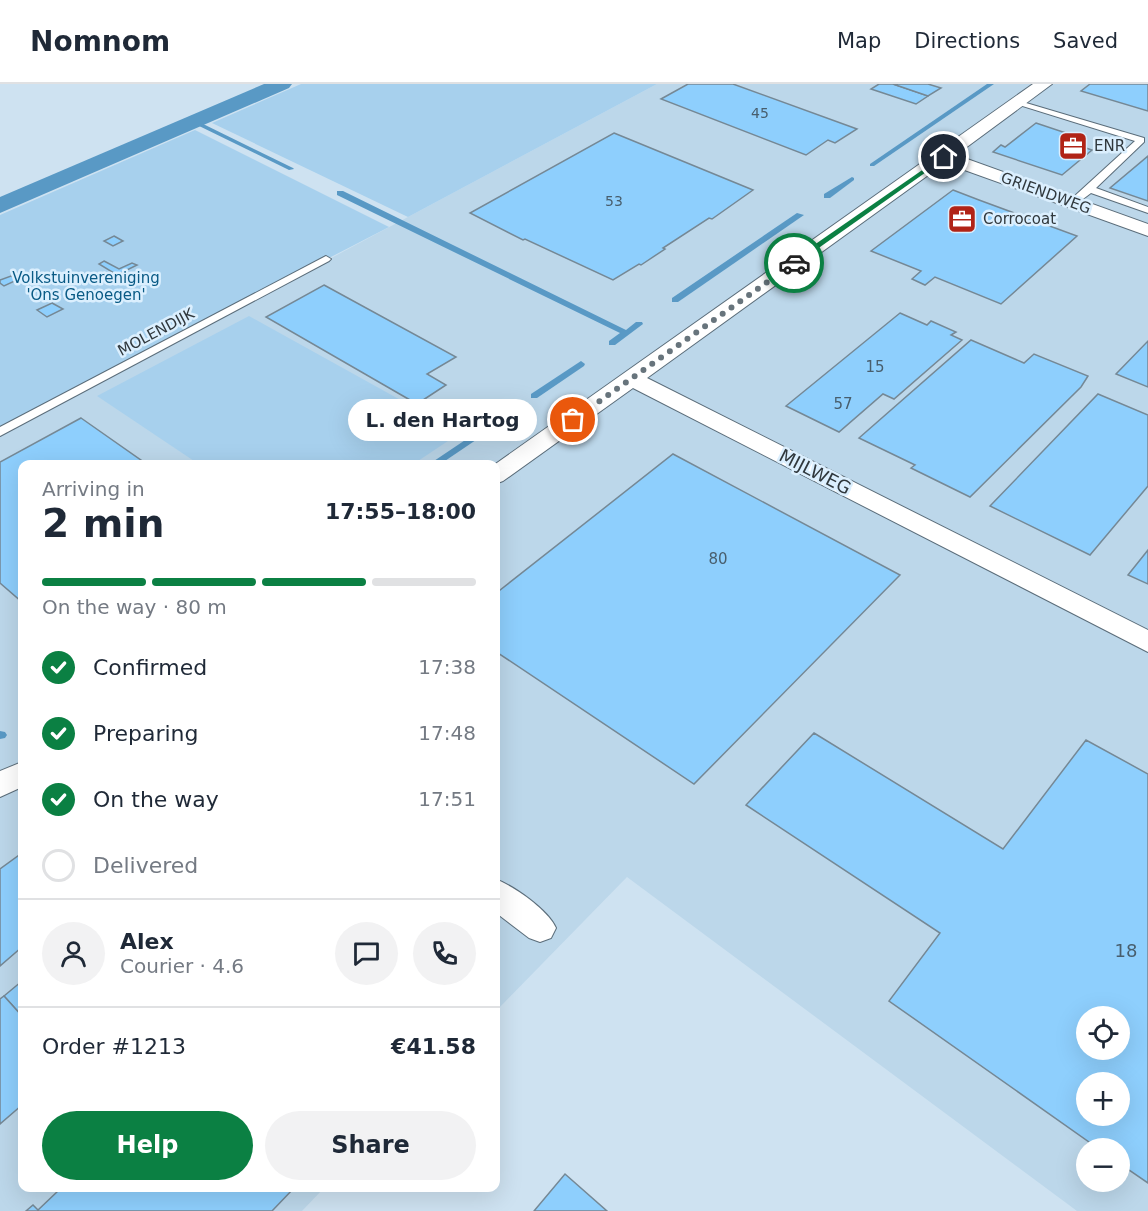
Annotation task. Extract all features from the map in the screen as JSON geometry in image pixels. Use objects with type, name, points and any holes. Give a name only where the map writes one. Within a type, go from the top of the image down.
[{"type":"street","points":[[500,472],[1044,84]]},
{"type":"street","name":"GRIENDWEG","points":[[944,157],[1148,230]]},
{"type":"street","name":"MIJLWEG","points":[[631,378],[1148,642]]},
{"type":"street","points":[[0,785],[18,776]]},
{"type":"street","points":[[500,897],[540,928]]},
{"type":"lane","points":[[1019,102],[1141,140],[1072,203]]},
{"type":"lane","points":[[1090,189],[1148,210]]},
{"type":"lane","name":"MOLENDIJK","points":[[0,432],[326,259]]},
{"type":"shaded area","points":[[657,84],[1148,84],[1148,1211],[1077,1211],[627,877],[500,1007],[500,460],[18,460],[18,1192],[320,1192],[302,1211],[0,1211],[0,435]]},
{"type":"green space","points":[[301,84],[657,84],[408,217],[212,123]]},
{"type":"green space","name":"Volkstuinvereniging 'Ons Genoegen'","points":[[195,130],[389,227],[0,428],[0,215]]},
{"type":"green space","points":[[249,316],[460,433],[420,460],[193,460],[97,396]]},
{"type":"building","points":[[688,84],[733,84],[857,129],[835,143],[828,140],[806,155],[661,99]]},
{"type":"building","points":[[879,84],[893,84],[928,96],[916,104],[871,89]]},
{"type":"building","points":[[893,84],[928,84],[941,88],[928,96]]},
{"type":"building","points":[[1090,84],[1148,84],[1148,111],[1081,91]]},
{"type":"building","points":[[1036,123],[1084,139],[1080,143],[1083,147],[1092,150],[1062,175],[993,152],[1001,145],[1005,147]]},
{"type":"building","points":[[614,133],[753,190],[712,219],[709,218],[663,248],[665,249],[641,265],[639,264],[613,280],[523,240],[470,213]]},
{"type":"building","points":[[1148,156],[1148,201],[1110,188]]},
{"type":"building","points":[[953,190],[1077,236],[1001,304],[935,277],[925,285],[912,279],[921,271],[871,251]]},
{"type":"building","points":[[114,236],[123,241],[113,246],[104,241]]},
{"type":"building","points":[[104,261],[119,269],[132,263],[137,265],[117,275],[99,264]]},
{"type":"building","points":[[11,276],[17,280],[4,286],[0,283],[0,280]]},
{"type":"building","points":[[324,285],[456,357],[427,374],[446,385],[417,404],[266,317]]},
{"type":"building","points":[[52,303],[63,309],[47,317],[37,310]]},
{"type":"building","points":[[900,313],[927,325],[931,321],[956,332],[951,335],[962,340],[894,399],[883,394],[839,432],[786,406]]},
{"type":"building","points":[[971,340],[1024,363],[1034,354],[1088,376],[1081,387],[970,497],[911,468],[915,465],[859,438]]},
{"type":"building","points":[[1148,341],[1148,387],[1116,374]]},
{"type":"building","points":[[1098,394],[1148,415],[1148,486],[1090,555],[990,506]]},
{"type":"building","points":[[81,418],[141,460],[18,460],[18,599],[0,583],[0,462]]},
{"type":"building","points":[[673,454],[900,575],[694,784],[500,654],[500,590]]},
{"type":"building","points":[[1148,550],[1148,584],[1128,575]]},
{"type":"building","points":[[814,733],[1003,849],[1086,740],[1148,774],[1148,1183],[1130,1171],[1130,1138],[1083,1138],[889,1001],[940,933],[746,805]]},
{"type":"building","points":[[18,856],[18,950],[0,966],[0,869]]},
{"type":"building","points":[[18,984],[18,1012],[4,996]]},
{"type":"building","points":[[4,996],[18,1012],[18,1108],[0,1124],[0,999]]},
{"type":"building","points":[[565,1174],[607,1211],[534,1211]]},
{"type":"building","points":[[57,1192],[290,1192],[272,1211],[26,1211],[33,1205],[38,1210]]},
{"type":"waterway","points":[[0,206],[282,84]]},
{"type":"waterway","points":[[872,165],[991,84]]},
{"type":"waterway","points":[[195,122],[291,169]]},
{"type":"waterway","points":[[827,196],[852,179]]},
{"type":"waterway","points":[[340,193],[626,333]]},
{"type":"waterway","points":[[675,300],[800,215]]},
{"type":"waterway","points":[[612,343],[639,324]]},
{"type":"waterway","points":[[534,396],[581,364]]},
{"type":"waterway","points":[[440,460],[501,419]]},
{"type":"way so far","points":[[573,420],[794,263]]},
{"type":"place","name":"ENR","points":[[1073,146]]},
{"type":"place","name":"Corrocoat","points":[[962,219]]},
{"type":"place","name":"L. den Hartog","points":[[573,420]]},
{"type":"route","points":[[794,263],[944,157]]}]
